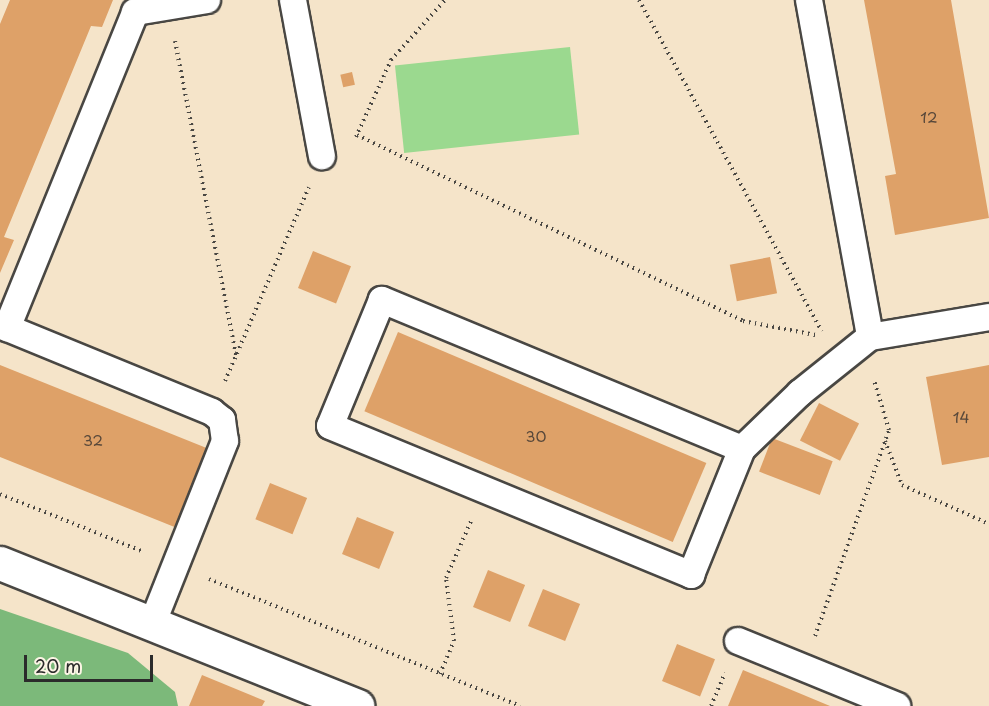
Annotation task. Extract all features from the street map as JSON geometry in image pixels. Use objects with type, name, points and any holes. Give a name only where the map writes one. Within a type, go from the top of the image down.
[{"type":"street","points":[[0,563],[357,706]]},
{"type":"lane","points":[[152,624],[225,441],[222,420],[212,412],[4,326],[135,12],[207,0]]},
{"type":"lane","points":[[293,0],[322,156]]},
{"type":"lane","points":[[809,0],[867,340]]},
{"type":"lane","points":[[742,449],[382,300],[330,426],[691,575],[742,449],[800,393],[867,340],[989,317]]},
{"type":"lane","points":[[738,641],[897,706]]},
{"type":"path","points":[[212,412],[322,156],[352,145],[391,60],[445,0]]},
{"type":"path","points":[[357,135],[742,321],[826,337],[639,0]]},
{"type":"path","points":[[168,7],[236,356]]},
{"type":"path","points":[[803,668],[889,430],[867,340]]},
{"type":"path","points":[[885,440],[893,469],[902,484],[989,524]]},
{"type":"path","points":[[440,674],[454,641],[446,578],[484,490]]},
{"type":"path","points":[[0,494],[520,706]]},
{"type":"green space","points":[[570,47],[579,135],[404,153],[395,65]]},
{"type":"green space","points":[[0,609],[128,653],[175,692],[178,706],[0,706]]},
{"type":"building","points":[[10,0],[113,0],[102,27],[91,26],[4,237],[14,240],[0,273],[0,24]]},
{"type":"building","points":[[864,0],[951,0],[989,218],[895,235],[885,176],[896,174]]},
{"type":"building","points":[[352,72],[355,85],[343,87],[340,75]]},
{"type":"building","points":[[313,251],[351,266],[336,303],[298,288]]},
{"type":"building","points":[[770,257],[777,293],[737,301],[730,265]]},
{"type":"building","points":[[398,332],[706,463],[673,542],[364,411]]},
{"type":"building","points":[[0,365],[209,449],[177,528],[0,457]]},
{"type":"building","points":[[989,365],[989,457],[942,465],[926,377]]},
{"type":"building","points":[[819,403],[859,423],[840,461],[800,440]]},
{"type":"building","points":[[772,438],[833,461],[820,495],[759,472]]},
{"type":"building","points":[[270,483],[307,498],[292,534],[255,519]]},
{"type":"building","points":[[357,517],[394,532],[379,569],[342,554]]},
{"type":"building","points":[[488,570],[525,585],[510,622],[473,607]]},
{"type":"building","points":[[543,589],[580,604],[565,641],[528,626]]},
{"type":"building","points":[[677,644],[715,659],[700,696],[662,681]]},
{"type":"building","points":[[743,670],[794,691],[830,706],[728,706]]},
{"type":"building","points":[[202,675],[265,701],[262,706],[189,706]]}]
